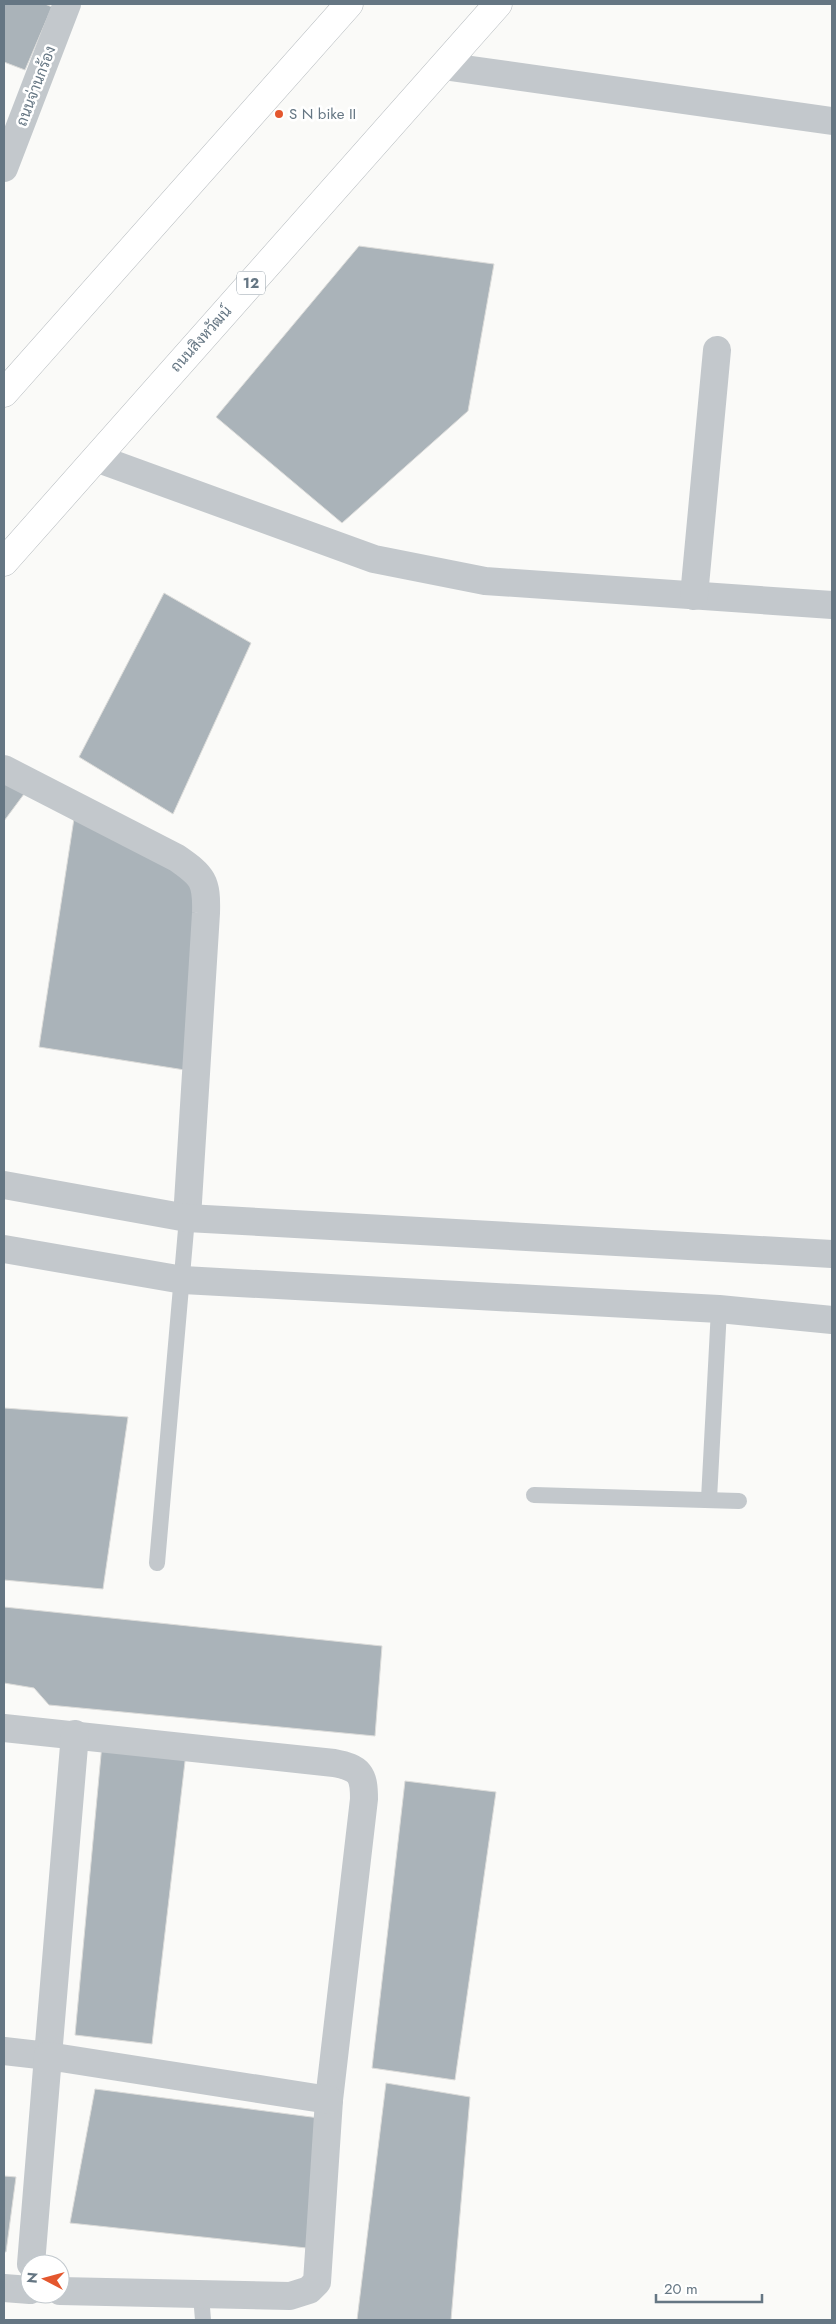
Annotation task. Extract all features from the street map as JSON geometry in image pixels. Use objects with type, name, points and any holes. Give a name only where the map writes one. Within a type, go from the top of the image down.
[{"type":"main road","points":[[4,393],[349,4]]},
{"type":"main road","name":"ถนนสิงหวัฒน์","points":[[4,562],[498,4]]},
{"type":"street","name":"ถนนจ่านกร้อง","points":[[4,168],[67,4]]},
{"type":"street","points":[[443,66],[832,121]]},
{"type":"street","points":[[694,596],[717,350]]},
{"type":"street","points":[[96,458],[374,559],[485,581],[832,605]]},
{"type":"street","points":[[4,769],[177,858],[194,870],[204,882],[206,913],[187,1218]]},
{"type":"street","points":[[4,1185],[187,1218],[832,1254]]},
{"type":"street","points":[[4,1249],[183,1280],[719,1309],[832,1320]]},
{"type":"street","points":[[4,1728],[75,1734],[334,1764],[352,1768],[361,1775],[364,1781],[364,1799],[330,2100],[319,2273],[314,2287],[304,2293],[290,2296],[202,2307],[70,2292]]},
{"type":"street","points":[[32,2254],[75,1734]]},
{"type":"street","points":[[4,2051],[48,2056],[330,2100]]},
{"type":"street","points":[[4,2288],[20,2289]]},
{"type":"lane","points":[[157,1563],[187,1218]]},
{"type":"lane","points":[[709,1499],[719,1309]]},
{"type":"lane","points":[[534,1495],[739,1501]]},
{"type":"building","points":[[4,4],[45,4],[52,7],[25,70],[4,62]]},
{"type":"building","points":[[359,246],[494,264],[468,411],[342,523],[216,417]]},
{"type":"building","points":[[164,593],[251,643],[173,814],[79,757]]},
{"type":"building","points":[[4,778],[27,790],[4,821]]},
{"type":"building","points":[[75,812],[197,884],[185,1070],[39,1047]]},
{"type":"building","points":[[4,1408],[128,1417],[103,1589],[4,1580]]},
{"type":"building","points":[[4,1607],[382,1646],[375,1736],[49,1705],[34,1688],[4,1683]]},
{"type":"building","points":[[102,1744],[186,1753],[152,2044],[75,2035]]},
{"type":"building","points":[[405,1781],[496,1792],[455,2080],[372,2068]]},
{"type":"building","points":[[386,2083],[470,2097],[451,2320],[357,2320]]},
{"type":"building","points":[[95,2089],[327,2119],[316,2249],[70,2223]]},
{"type":"building","points":[[4,2176],[16,2177],[6,2252],[4,2252]]},
{"type":"place","name":"S N bike II","points":[[279,114]]}]
